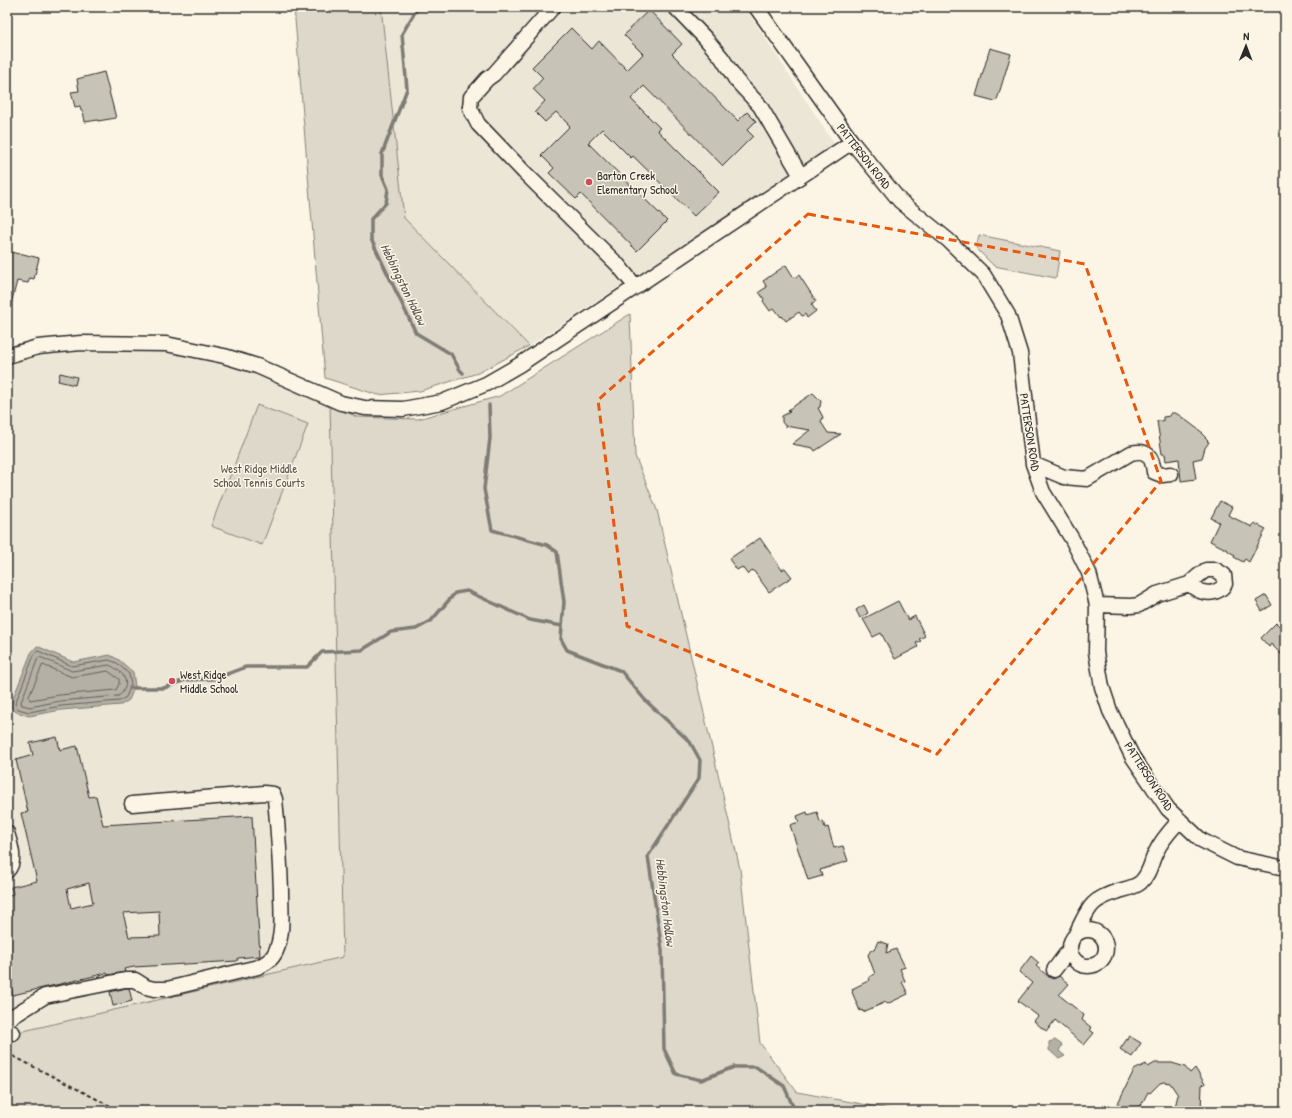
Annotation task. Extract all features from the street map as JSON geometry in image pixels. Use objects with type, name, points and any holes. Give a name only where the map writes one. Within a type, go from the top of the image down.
[{"type":"street","points":[[553,7],[494,74],[487,79],[471,97],[470,108],[478,124],[618,265],[636,287]]},
{"type":"street","points":[[675,7],[717,53],[736,80],[760,106],[801,176]]},
{"type":"street","name":"PATTERSON ROAD","points":[[756,7],[852,142],[900,200],[948,240],[983,274],[1008,315],[1020,353],[1033,464],[1043,492],[1072,540],[1089,573],[1097,605],[1096,652],[1102,688],[1110,711],[1132,756],[1168,809],[1201,840],[1237,858],[1285,868]]},
{"type":"street","points":[[7,356],[38,347],[81,343],[166,344],[224,356],[257,366],[341,403],[365,408],[403,409],[442,402],[486,384],[519,365],[852,142]]},
{"type":"street","points":[[1033,464],[1064,478],[1087,479],[1131,453],[1138,451],[1145,452],[1152,460],[1154,472],[1162,475],[1171,474]]},
{"type":"street","points":[[1097,605],[1139,605],[1157,594],[1189,584]]},
{"type":"street","points":[[7,1020],[45,996],[124,980],[135,980],[146,987],[154,989],[167,989],[258,967],[272,959],[279,943],[282,925],[279,839],[275,799],[273,794],[264,793],[132,804]]},
{"type":"street","points":[[1054,970],[1069,950],[1070,944],[1090,906],[1103,896],[1128,889],[1142,882],[1149,871],[1160,845],[1168,832],[1180,820]]},
{"type":"street","points":[[7,833],[12,861],[10,868],[7,871]]},
{"type":"street","points":[[1069,950],[1074,960],[1078,964],[1084,966],[1095,965],[1104,957],[1106,945],[1099,934],[1088,930],[1076,934]]},
{"type":"path","points":[[7,1053],[120,1111]]},
{"type":"highlighted area","points":[[808,214],[1085,264],[1161,481],[937,754],[627,626],[598,400]]},
{"type":"shaded area","name":"Barton Creek Elementary School","points":[[381,7],[745,7],[835,145],[529,346],[404,219]]},
{"type":"shaded area","name":"West Ridge Middle School","points":[[156,351],[206,360],[330,394],[343,957],[19,1032],[7,1030],[7,363],[33,353]]},
{"type":"green space","points":[[294,7],[381,7],[404,218],[529,346],[478,373],[420,391],[378,395],[325,378]]},
{"type":"green space","points":[[979,235],[1060,251],[1056,278],[994,266],[976,248]]},
{"type":"green space","points":[[630,314],[635,456],[657,510],[740,869],[760,1043],[797,1092],[900,1111],[7,1111],[7,1039],[19,1032],[343,957],[330,404],[357,417],[418,419],[500,396]]},
{"type":"green space","name":"West Ridge Middle School Tennis Courts","points":[[257,405],[308,424],[262,545],[211,526]]},
{"type":"water","points":[[37,646],[73,662],[110,655],[119,660],[133,672],[135,686],[129,700],[121,705],[61,710],[29,716],[16,712],[10,706],[31,653]]},
{"type":"water","points":[[1055,1040],[1062,1045],[1059,1051],[1065,1056],[1059,1059],[1049,1050],[1049,1042]]},
{"type":"building","points":[[649,10],[682,44],[672,54],[738,121],[747,112],[756,121],[747,130],[753,136],[723,166],[644,86],[631,99],[660,128],[657,130],[719,192],[694,216],[633,156],[631,158],[602,129],[588,143],[667,221],[637,251],[581,194],[576,199],[549,173],[554,168],[541,155],[570,126],[556,112],[545,122],[535,112],[545,101],[533,89],[543,78],[532,67],[571,28],[592,49],[599,41],[627,70],[643,54],[624,35]]},
{"type":"building","points":[[990,48],[1011,54],[997,100],[995,101],[976,96]]},
{"type":"building","points":[[104,72],[116,118],[85,122],[83,111],[81,111],[80,106],[75,107],[71,92],[79,91],[77,79]]},
{"type":"building","points":[[7,251],[39,258],[34,279],[30,278],[28,283],[17,281],[10,308],[7,307]]},
{"type":"building","points":[[786,265],[794,278],[799,275],[816,301],[811,304],[816,311],[807,318],[805,314],[802,316],[799,312],[786,321],[774,308],[770,311],[759,292],[767,287],[763,281]]},
{"type":"building","points":[[60,373],[77,377],[75,385],[58,381]]},
{"type":"building","points":[[813,393],[821,401],[820,407],[818,408],[823,417],[821,422],[828,433],[841,434],[815,451],[813,448],[792,444],[810,430],[785,426],[782,422],[782,416],[790,412],[788,410]]},
{"type":"building","points":[[1171,413],[1179,415],[1203,433],[1202,434],[1209,442],[1205,448],[1202,458],[1193,460],[1196,479],[1181,481],[1179,459],[1166,461],[1165,454],[1162,454],[1157,421],[1163,421],[1163,417],[1170,416]]},
{"type":"building","points":[[1220,501],[1232,507],[1228,515],[1252,527],[1254,523],[1266,529],[1249,562],[1245,559],[1243,562],[1234,557],[1235,555],[1228,550],[1210,541],[1219,522],[1211,518]]},
{"type":"building","points":[[760,538],[782,570],[785,568],[792,577],[769,592],[753,570],[748,575],[742,567],[737,570],[729,559]]},
{"type":"building","points":[[1266,595],[1272,605],[1262,611],[1256,601]]},
{"type":"building","points":[[898,601],[908,620],[915,616],[925,636],[919,639],[921,641],[916,643],[918,647],[895,659],[881,633],[873,637],[863,619]]},
{"type":"building","points":[[864,605],[868,613],[860,618],[856,610]]},
{"type":"building","points":[[1276,623],[1285,631],[1285,658],[1271,644],[1269,647],[1261,638]]},
{"type":"building","points":[[57,737],[60,750],[77,746],[89,797],[96,796],[103,825],[252,816],[260,956],[238,958],[237,961],[134,967],[124,969],[125,972],[108,975],[107,973],[13,995],[7,968],[7,896],[13,894],[11,887],[37,881],[21,813],[28,812],[16,760],[33,755],[30,743]],"holes":[[[89,883],[93,903],[71,908],[67,889]],[[159,911],[160,936],[129,937],[123,913]]]},
{"type":"building","points":[[807,812],[808,815],[817,812],[820,822],[823,821],[825,828],[828,827],[834,848],[843,846],[848,861],[820,870],[822,876],[808,880],[790,825],[799,822],[797,816]]},
{"type":"building","points":[[878,941],[888,944],[886,953],[896,949],[905,967],[900,969],[905,981],[902,982],[908,994],[887,1004],[886,1002],[863,1012],[862,1010],[860,1011],[852,989],[870,980],[869,977],[875,974],[868,955],[871,950],[874,950]]},
{"type":"building","points":[[1031,956],[1039,963],[1036,966],[1049,977],[1053,979],[1059,976],[1069,984],[1059,995],[1084,1015],[1082,1020],[1092,1028],[1090,1030],[1094,1033],[1084,1045],[1055,1020],[1047,1031],[1043,1029],[1034,1021],[1038,1016],[1018,1001],[1032,983],[1019,972]]},
{"type":"building","points":[[129,988],[132,1001],[113,1006],[110,992]]},
{"type":"building","points":[[1129,1036],[1141,1043],[1132,1057],[1120,1049]]},
{"type":"building","points":[[1155,1063],[1172,1063],[1185,1067],[1190,1073],[1195,1068],[1205,1084],[1202,1085],[1201,1111],[1174,1111],[1178,1095],[1170,1083],[1164,1082],[1160,1083],[1150,1093],[1148,1092],[1138,1111],[1128,1107],[1127,1110],[1117,1105],[1134,1070],[1146,1064],[1148,1067]]},
{"type":"waterway","name":"Hebbingston Hollow","points":[[418,7],[402,34],[407,89],[382,154],[382,175],[388,189],[386,203],[371,219],[371,239],[416,333],[451,354],[463,373]]},
{"type":"waterway","name":"Hebbingston Hollow","points":[[489,405],[490,438],[484,489],[492,530],[547,545],[557,552],[564,602],[561,639],[567,650],[621,671],[645,700],[690,742],[700,760],[699,778],[648,856],[662,950],[664,1049],[676,1074],[701,1080],[734,1067],[756,1067],[784,1086],[795,1111]]},
{"type":"waterway","points":[[130,688],[164,688],[185,680],[214,679],[246,667],[307,667],[322,652],[362,650],[391,632],[416,629],[431,621],[455,593],[467,591],[530,620],[562,626]]},
{"type":"place","name":"Barton Creek Elementary School","points":[[589,182]]},
{"type":"place","name":"West Ridge Middle School","points":[[172,681]]}]
